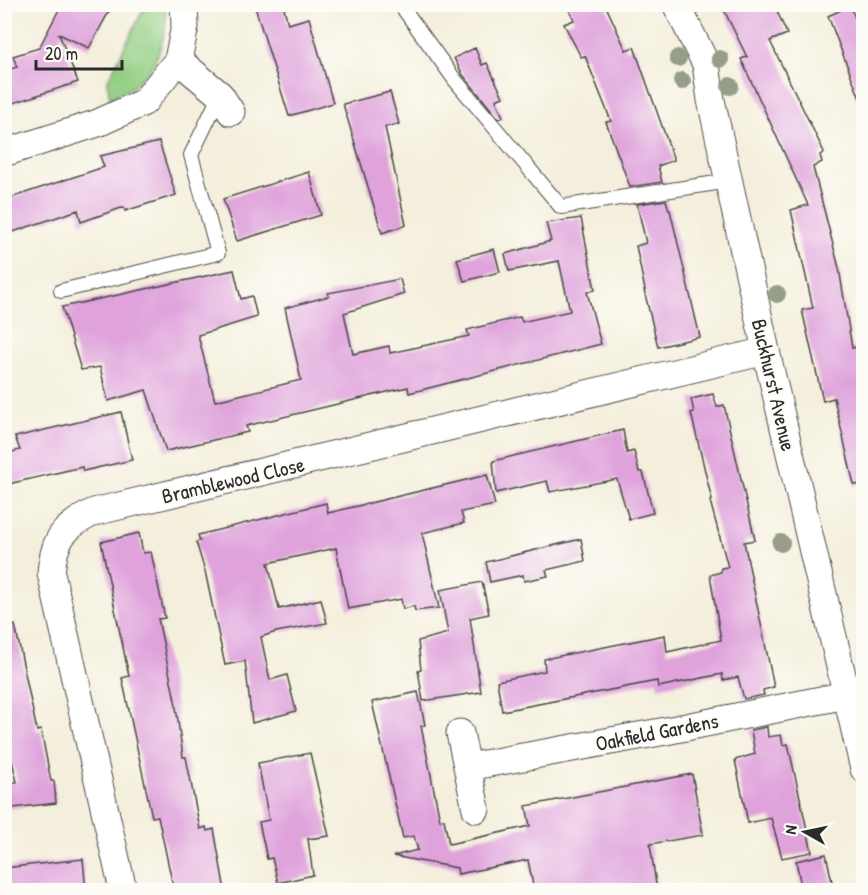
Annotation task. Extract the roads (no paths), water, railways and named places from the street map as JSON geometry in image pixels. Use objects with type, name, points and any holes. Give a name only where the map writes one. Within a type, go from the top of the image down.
[{"type":"street","points":[[4,153],[98,123],[144,102],[178,60],[185,26],[184,4]]},
{"type":"street","name":"Buckhurst Avenue","points":[[676,4],[705,64],[766,351],[864,769]]},
{"type":"street","points":[[178,60],[225,103]]},
{"type":"street","name":"Bramblewood Close","points":[[123,891],[51,573],[53,552],[61,535],[76,521],[94,512],[766,351]]},
{"type":"street","name":"Oakfield Gardens","points":[[468,767],[846,695]]},
{"type":"street","points":[[460,733],[476,809]]},
{"type":"lane","points":[[400,4],[455,80],[561,207],[729,181]]},
{"type":"lane","points":[[61,291],[218,253],[191,155],[225,103]]}]
